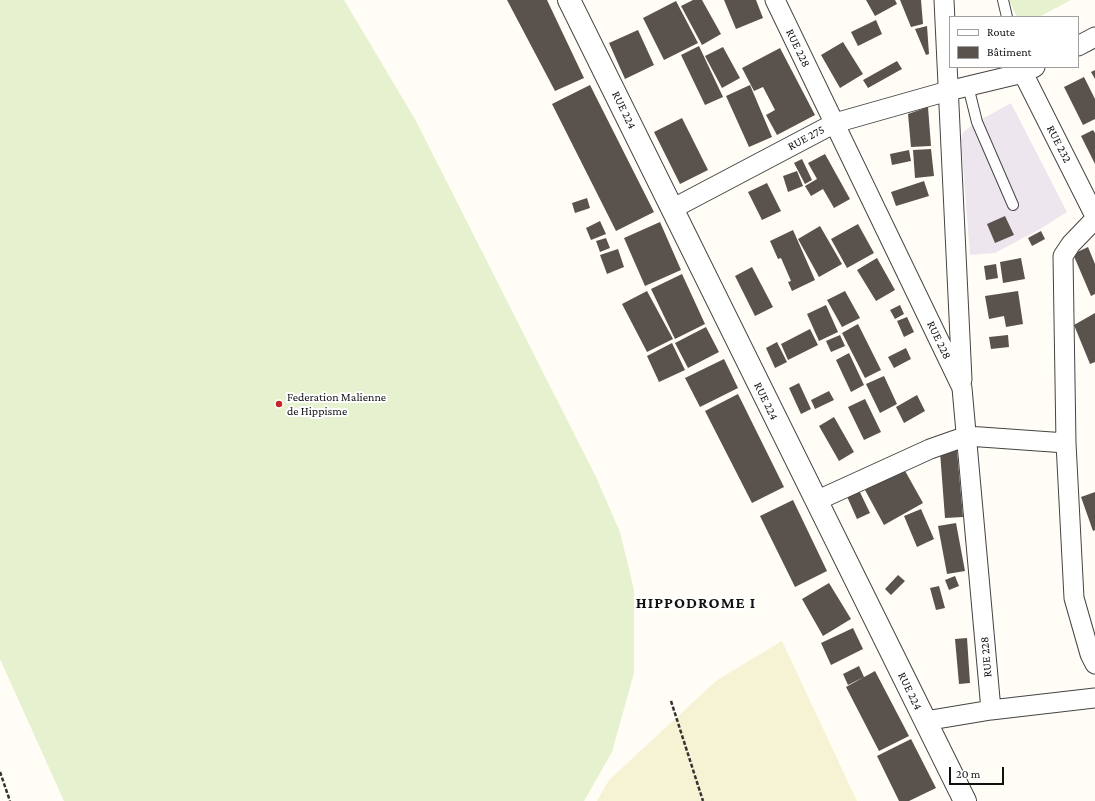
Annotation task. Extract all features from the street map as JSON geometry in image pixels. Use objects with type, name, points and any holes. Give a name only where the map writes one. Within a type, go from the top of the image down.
[{"type":"street","name":"RUE 224","points":[[569,0],[965,801]]},
{"type":"street","name":"RUE 228","points":[[775,0],[962,388],[991,710]]},
{"type":"street","points":[[944,0],[962,388]]},
{"type":"street","points":[[1079,45],[1095,37]]},
{"type":"street","name":"RUE 275","points":[[672,209],[835,123],[1026,69]]},
{"type":"street","name":"RUE 232","points":[[1026,69],[1095,217]]},
{"type":"street","points":[[1095,217],[1071,244],[1063,256],[1066,443],[1074,598],[1090,654],[1095,664]]},
{"type":"street","points":[[816,502],[930,449],[967,436],[1066,443]]},
{"type":"street","points":[[925,721],[991,710],[1095,698]]},
{"type":"lane","points":[[1003,0],[1008,16]]},
{"type":"lane","points":[[968,86],[977,122],[1013,205]]},
{"type":"path","points":[[671,701],[703,801]]},
{"type":"path","points":[[0,772],[10,801]]},
{"type":"shaded area","points":[[1011,103],[1067,212],[1040,229],[995,253],[970,255],[961,139],[963,132],[982,119]]},
{"type":"shaded area","points":[[782,641],[857,801],[597,801],[609,780],[717,680]]},
{"type":"green space","name":"Federation Malienne de Hippisme","points":[[0,0],[344,0],[415,119],[596,477],[620,532],[634,590],[634,673],[612,752],[584,801],[64,801],[0,659]]},
{"type":"green space","points":[[1009,0],[1071,0],[1041,16],[1017,16]]},
{"type":"building","points":[[507,0],[547,0],[584,78],[555,91]]},
{"type":"building","points":[[693,0],[702,0],[721,34],[702,45],[681,6]]},
{"type":"building","points":[[724,0],[756,0],[763,18],[736,29]]},
{"type":"building","points":[[866,0],[895,0],[897,4],[875,16]]},
{"type":"building","points":[[900,0],[921,0],[923,24],[911,27]]},
{"type":"building","points":[[676,1],[698,43],[664,60],[643,18]]},
{"type":"building","points":[[876,20],[882,34],[858,46],[851,32]]},
{"type":"building","points":[[927,26],[929,54],[926,55],[915,29]]},
{"type":"building","points":[[638,30],[654,65],[625,79],[609,43]]},
{"type":"building","points":[[843,42],[863,74],[840,88],[821,55]]},
{"type":"building","points":[[699,46],[723,97],[705,105],[681,55]]},
{"type":"building","points":[[723,47],[740,78],[722,88],[705,56]]},
{"type":"building","points":[[780,48],[815,115],[777,135],[766,115],[775,110],[763,87],[754,91],[742,68]]},
{"type":"building","points":[[897,61],[902,69],[868,88],[863,80]]},
{"type":"building","points":[[1095,70],[1095,79],[1091,72]]},
{"type":"building","points":[[1084,77],[1095,99],[1095,119],[1083,125],[1064,87]]},
{"type":"building","points":[[590,85],[654,212],[616,231],[552,104]]},
{"type":"building","points":[[750,85],[772,137],[749,147],[726,96]]},
{"type":"building","points":[[928,107],[931,146],[911,147],[908,114]]},
{"type":"building","points":[[682,118],[708,170],[680,184],[654,132]]},
{"type":"building","points":[[1093,130],[1095,133],[1095,164],[1081,136]]},
{"type":"building","points":[[931,149],[934,176],[915,178],[913,150]]},
{"type":"building","points":[[909,150],[911,161],[892,165],[890,154]]},
{"type":"building","points":[[825,154],[850,199],[834,208],[823,189],[811,196],[805,186],[817,179],[808,163]]},
{"type":"building","points":[[802,159],[812,180],[805,184],[794,163]]},
{"type":"building","points":[[797,171],[803,186],[788,192],[783,176]]},
{"type":"building","points":[[924,181],[929,196],[896,206],[891,192]]},
{"type":"building","points":[[767,183],[781,211],[762,220],[748,192]]},
{"type":"building","points":[[587,198],[590,208],[575,213],[572,203]]},
{"type":"building","points":[[1005,216],[1014,235],[995,243],[987,224]]},
{"type":"building","points":[[600,221],[606,234],[591,240],[586,228]]},
{"type":"building","points":[[660,222],[681,270],[645,286],[624,238]]},
{"type":"building","points":[[858,224],[874,253],[847,268],[831,239]]},
{"type":"building","points":[[820,226],[842,264],[819,277],[798,239]]},
{"type":"building","points":[[793,230],[815,280],[792,291],[788,282],[791,281],[781,258],[778,259],[770,241]]},
{"type":"building","points":[[1041,231],[1045,239],[1032,246],[1028,238]]},
{"type":"building","points":[[606,238],[610,248],[600,252],[596,241]]},
{"type":"building","points":[[1088,247],[1095,264],[1095,294],[1091,296],[1073,254]]},
{"type":"building","points":[[618,249],[624,267],[607,274],[600,255]]},
{"type":"building","points":[[877,258],[895,290],[876,301],[857,270]]},
{"type":"building","points":[[1021,258],[1025,279],[1003,283],[1000,262]]},
{"type":"building","points":[[996,264],[998,278],[986,280],[984,266]]},
{"type":"building","points":[[752,267],[773,307],[755,316],[735,276]]},
{"type":"building","points":[[682,274],[705,324],[675,339],[651,289]]},
{"type":"building","points":[[647,291],[673,339],[647,352],[622,304]]},
{"type":"building","points":[[845,291],[860,318],[842,327],[827,300]]},
{"type":"building","points":[[1018,291],[1023,324],[1006,327],[1004,316],[989,319],[985,296]]},
{"type":"building","points":[[826,305],[838,332],[819,341],[807,314]]},
{"type":"building","points":[[900,305],[904,314],[895,319],[890,310]]},
{"type":"building","points":[[1095,313],[1095,362],[1090,364],[1074,325]]},
{"type":"building","points":[[907,317],[914,332],[904,337],[897,321]]},
{"type":"building","points":[[858,324],[881,370],[865,378],[842,333]]},
{"type":"building","points":[[706,327],[719,352],[688,368],[675,343]]},
{"type":"building","points":[[810,329],[818,345],[788,360],[781,344]]},
{"type":"building","points":[[840,335],[845,346],[831,352],[826,341]]},
{"type":"building","points":[[1008,335],[1009,347],[991,349],[989,337]]},
{"type":"building","points":[[777,342],[787,362],[775,368],[766,348]]},
{"type":"building","points":[[672,343],[685,370],[659,382],[647,356]]},
{"type":"building","points":[[906,348],[911,359],[894,368],[888,357]]},
{"type":"building","points":[[849,353],[864,385],[851,392],[836,360]]},
{"type":"building","points":[[724,359],[738,388],[700,407],[685,378]]},
{"type":"building","points":[[884,376],[897,404],[880,413],[866,384]]},
{"type":"building","points":[[799,383],[811,409],[801,414],[789,388]]},
{"type":"building","points":[[829,391],[834,400],[815,409],[811,400]]},
{"type":"building","points":[[738,394],[784,487],[752,503],[705,411]]},
{"type":"building","points":[[917,395],[925,411],[904,423],[896,407]]},
{"type":"building","points":[[865,399],[881,432],[864,440],[848,407]]},
{"type":"building","points":[[834,417],[854,452],[839,461],[819,426]]},
{"type":"building","points":[[957,451],[963,517],[945,518],[940,452]]},
{"type":"building","points":[[904,469],[923,503],[884,525],[865,490]]},
{"type":"building","points":[[857,486],[870,513],[857,519],[845,492]]},
{"type":"building","points":[[1095,492],[1095,530],[1093,531],[1081,497]]},
{"type":"building","points":[[793,500],[827,571],[795,587],[760,516]]},
{"type":"building","points":[[921,509],[934,539],[917,547],[904,516]]},
{"type":"building","points":[[956,523],[965,571],[947,574],[938,526]]},
{"type":"building","points":[[898,575],[905,581],[891,595],[885,589]]},
{"type":"building","points":[[955,576],[959,586],[949,590],[945,580]]},
{"type":"building","points":[[829,583],[851,619],[823,636],[802,599]]},
{"type":"building","points":[[939,586],[945,608],[936,610],[930,588]]},
{"type":"building","points":[[853,628],[863,649],[831,665],[821,643]]},
{"type":"building","points":[[967,638],[970,683],[959,684],[955,639]]},
{"type":"building","points":[[859,666],[864,677],[848,685],[843,674]]},
{"type":"building","points":[[875,671],[909,736],[879,751],[846,687]]},
{"type":"building","points":[[911,739],[936,788],[909,801],[899,801],[877,756]]},
{"type":"place","name":"Federation Malienne de Hippisme","points":[[279,404]]},
{"type":"district","name":"HIPPODROME I","points":[[696,603]]}]
